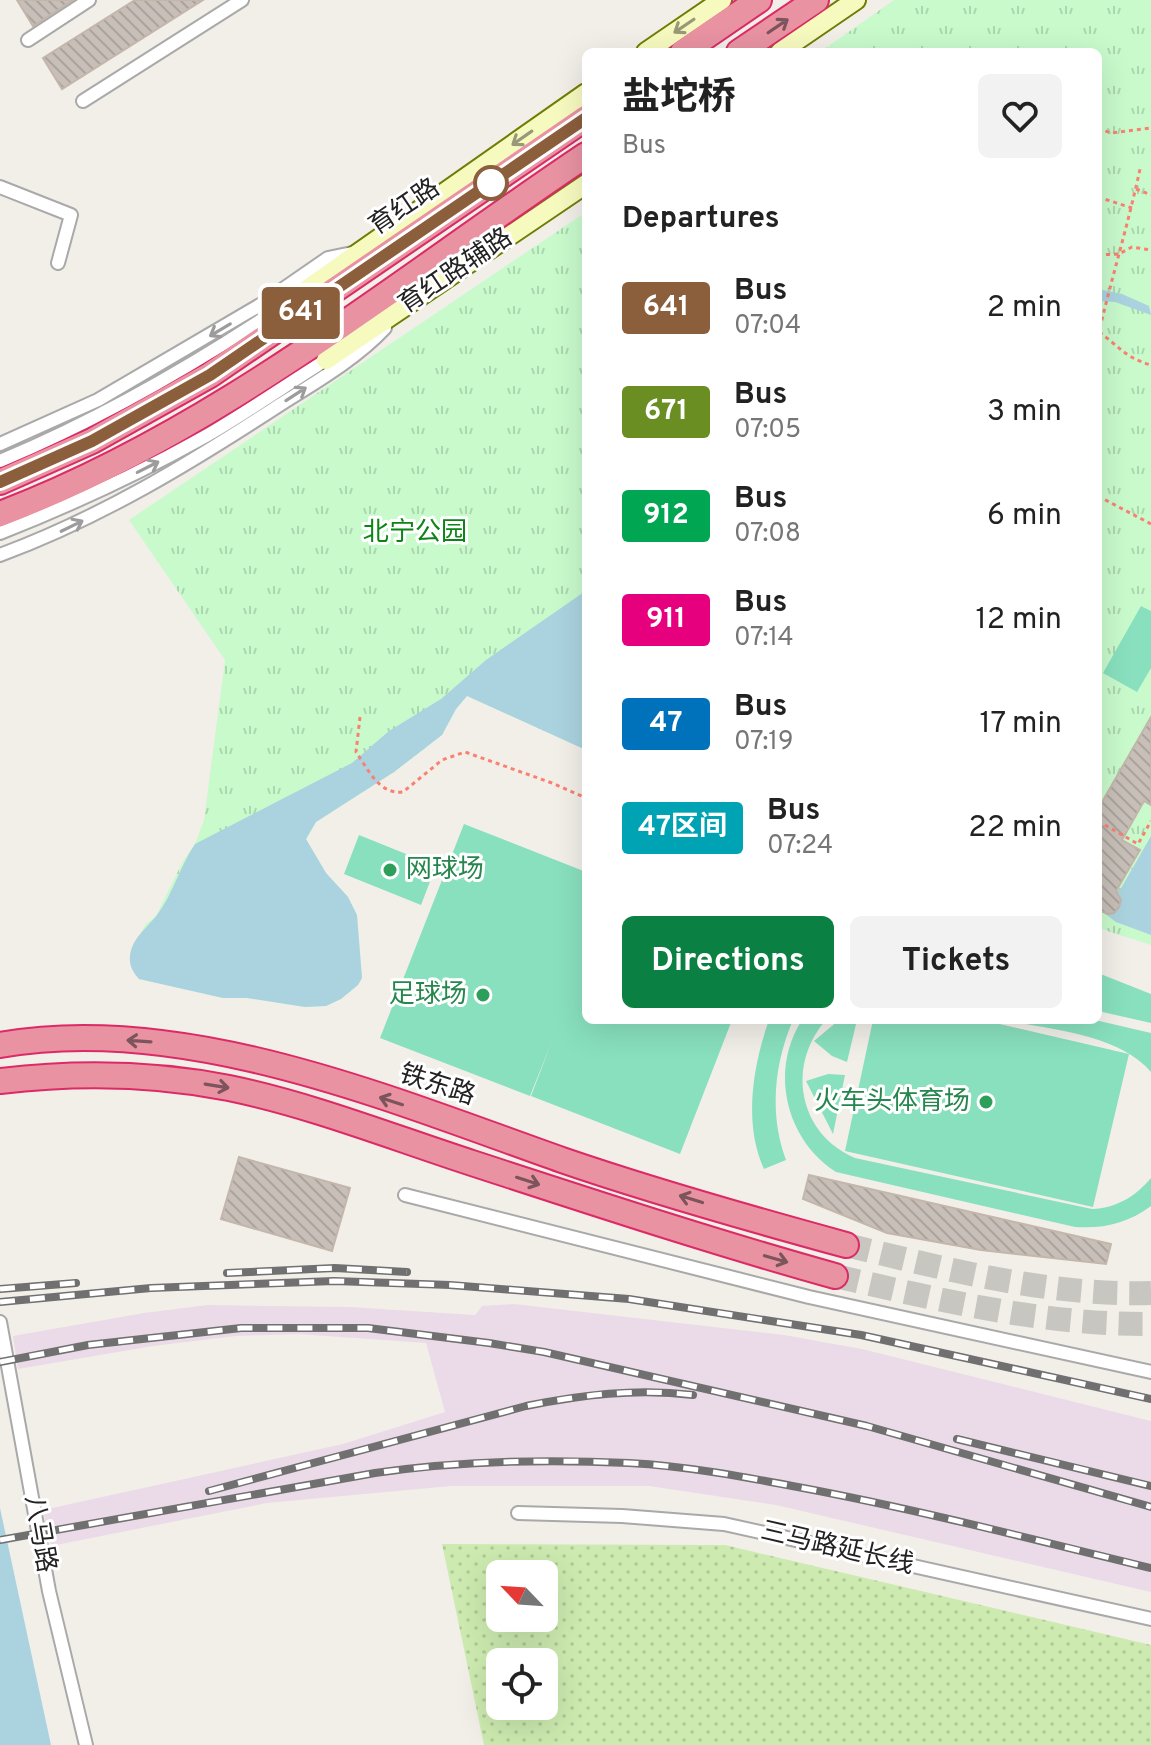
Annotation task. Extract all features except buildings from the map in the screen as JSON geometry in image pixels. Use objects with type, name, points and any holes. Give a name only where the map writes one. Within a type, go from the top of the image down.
[{"type":"highway","points":[[689,48],[759,0]]},
{"type":"highway","points":[[745,48],[816,0]]},
{"type":"highway","name":"育红路","points":[[291,310],[582,121]]},
{"type":"highway","points":[[0,514],[70,486],[173,433],[251,386],[320,352],[582,158]]},
{"type":"highway","points":[[0,482],[106,434],[210,375],[291,310]]},
{"type":"highway","name":"铁东路","points":[[2,1044],[66,1039],[117,1040],[206,1050],[276,1065],[465,1125],[581,1166],[846,1245]]},
{"type":"highway","points":[[0,1081],[84,1075],[135,1076],[229,1088],[305,1109],[653,1222],[835,1276]]},
{"type":"main road","points":[[652,48],[722,0]]},
{"type":"main road","points":[[786,48],[856,0]]},
{"type":"main road","points":[[291,310],[359,251],[582,96]]},
{"type":"main road","name":"育红路辅路","points":[[320,352],[405,307],[582,187]]},
{"type":"street","points":[[28,40],[89,0]]},
{"type":"street","points":[[83,101],[242,0]]},
{"type":"street","points":[[0,187],[71,215],[58,263]]},
{"type":"street","points":[[0,444],[98,400],[260,305],[328,258],[359,251]]},
{"type":"street","points":[[0,555],[51,536],[137,494],[322,377],[378,335],[405,307]]},
{"type":"street","name":"育红路","points":[[0,461],[62,435],[291,310]]},
{"type":"street","points":[[0,533],[95,493],[208,435],[320,352]]},
{"type":"street","points":[[405,1195],[809,1297],[1151,1372]]},
{"type":"street","name":"八马路","points":[[0,1322],[49,1591],[86,1745]]},
{"type":"street","name":"三马路延长线","points":[[518,1513],[622,1516],[724,1524],[1151,1619]]},
{"type":"path","points":[[1102,130],[1111,133],[1151,128]]},
{"type":"path","points":[[1102,311],[1140,169]]},
{"type":"path","points":[[1136,189],[1151,195]]},
{"type":"path","points":[[1102,198],[1132,208]]},
{"type":"path","points":[[1102,255],[1119,254],[1132,247],[1151,250]]},
{"type":"path","points":[[1102,336],[1114,343],[1122,353],[1151,365]]},
{"type":"path","points":[[1102,498],[1151,524]]},
{"type":"path","points":[[360,717],[356,752],[387,791],[403,792],[442,760],[465,752],[582,796]]},
{"type":"path","points":[[1102,823],[1138,844],[1151,821]]},
{"type":"shaded area","points":[[514,1304],[784,1335],[862,1349],[1151,1421],[1151,1592],[776,1505],[649,1486],[451,1486],[267,1503],[51,1546],[43,1510],[343,1444],[445,1412],[426,1343],[298,1334],[236,1336],[153,1346],[18,1369],[13,1336],[208,1305],[349,1307],[475,1315],[482,1306]]},
{"type":"green space","points":[[894,0],[1151,0],[1151,945],[1102,929],[1102,48],[826,48]]},
{"type":"green space","name":"北宁公园","points":[[582,215],[582,748],[467,696],[442,735],[394,772],[316,822],[306,840],[326,873],[348,897],[357,915],[362,978],[341,999],[326,1006],[305,1007],[247,998],[223,998],[139,979],[132,969],[130,955],[145,925],[156,916],[183,861],[195,844],[204,820],[225,660],[129,520]]},
{"type":"green space","points":[[1141,606],[1151,611],[1151,668],[1137,692],[1103,673]]},
{"type":"green space","name":"足球场","points":[[464,824],[582,870],[582,1024],[730,1024],[680,1154],[531,1096],[552,1041],[530,1096],[380,1038]]},
{"type":"green space","name":"网球场","points":[[359,835],[436,866],[421,905],[344,874]]},
{"type":"green space","points":[[1102,975],[1151,994],[1151,1023],[1102,1012]]},
{"type":"green space","name":"火车头体育场","points":[[1102,1022],[1151,1033],[1151,1072],[1121,1049],[1063,1031],[1026,1024]]},
{"type":"green space","name":"火车头体育场","points":[[768,1024],[792,1024],[782,1054],[776,1090],[777,1125],[786,1160],[764,1169],[752,1114],[759,1056]]},
{"type":"green space","name":"火车头体育场","points":[[800,1024],[823,1024],[813,1038],[806,1057],[804,1097],[810,1116],[821,1133],[855,1158],[1092,1209],[1124,1200],[1151,1178],[1151,1206],[1115,1224],[1075,1227],[836,1172],[805,1142],[788,1103],[786,1061]]},
{"type":"green space","name":"火车头体育场","points":[[834,1024],[856,1024],[847,1062],[832,1056],[814,1041]]},
{"type":"green space","name":"火车头体育场","points":[[872,1024],[999,1024],[1129,1054],[1093,1207],[845,1151]]},
{"type":"green space","name":"火车头体育场","points":[[828,1074],[845,1075],[833,1134],[806,1081]]},
{"type":"green space","points":[[442,1544],[725,1545],[1151,1645],[1151,1745],[484,1745]]},
{"type":"water","points":[[1102,290],[1122,294],[1149,306],[1151,315],[1115,302],[1102,301]]},
{"type":"water","points":[[582,593],[582,748],[467,696],[442,735],[394,772],[316,822],[306,839],[326,873],[348,897],[357,915],[362,978],[358,985],[326,1006],[305,1007],[247,998],[223,998],[139,979],[130,963],[134,944],[163,907],[195,844],[352,763],[389,731],[441,699],[486,660]]},
{"type":"water","points":[[1151,836],[1151,935],[1116,922],[1104,913],[1114,913],[1119,908],[1116,891],[1120,890]]},
{"type":"water","points":[[0,1508],[51,1745],[0,1745]]},
{"type":"tunnel","points":[[846,1245],[959,1272],[1035,1285],[1112,1293],[1151,1293]]},
{"type":"tunnel","points":[[835,1276],[1031,1316],[1151,1324]]},
{"type":"railway","points":[[227,1273],[335,1268],[407,1272]]},
{"type":"railway","points":[[0,1302],[151,1288],[334,1281],[450,1285],[629,1299],[861,1335],[1151,1399]]},
{"type":"railway","points":[[0,1289],[76,1283]]},
{"type":"railway","points":[[0,1362],[88,1345],[241,1328],[368,1328],[489,1343],[544,1352],[867,1426],[1151,1507]]},
{"type":"railway","points":[[209,1491],[526,1406],[609,1394],[651,1392],[693,1395]]},
{"type":"railway","points":[[957,1439],[1151,1486]]},
{"type":"railway","points":[[0,1540],[375,1473],[470,1464],[597,1462],[694,1469],[803,1488],[1151,1568]]},
{"type":"bus line","name":"641","points":[[0,482],[92,441],[210,375],[582,121]]},
{"type":"place","name":"网球场","points":[[390,870]]},
{"type":"place","name":"足球场","points":[[483,995]]},
{"type":"place","name":"火车头体育场","points":[[986,1102]]}]
